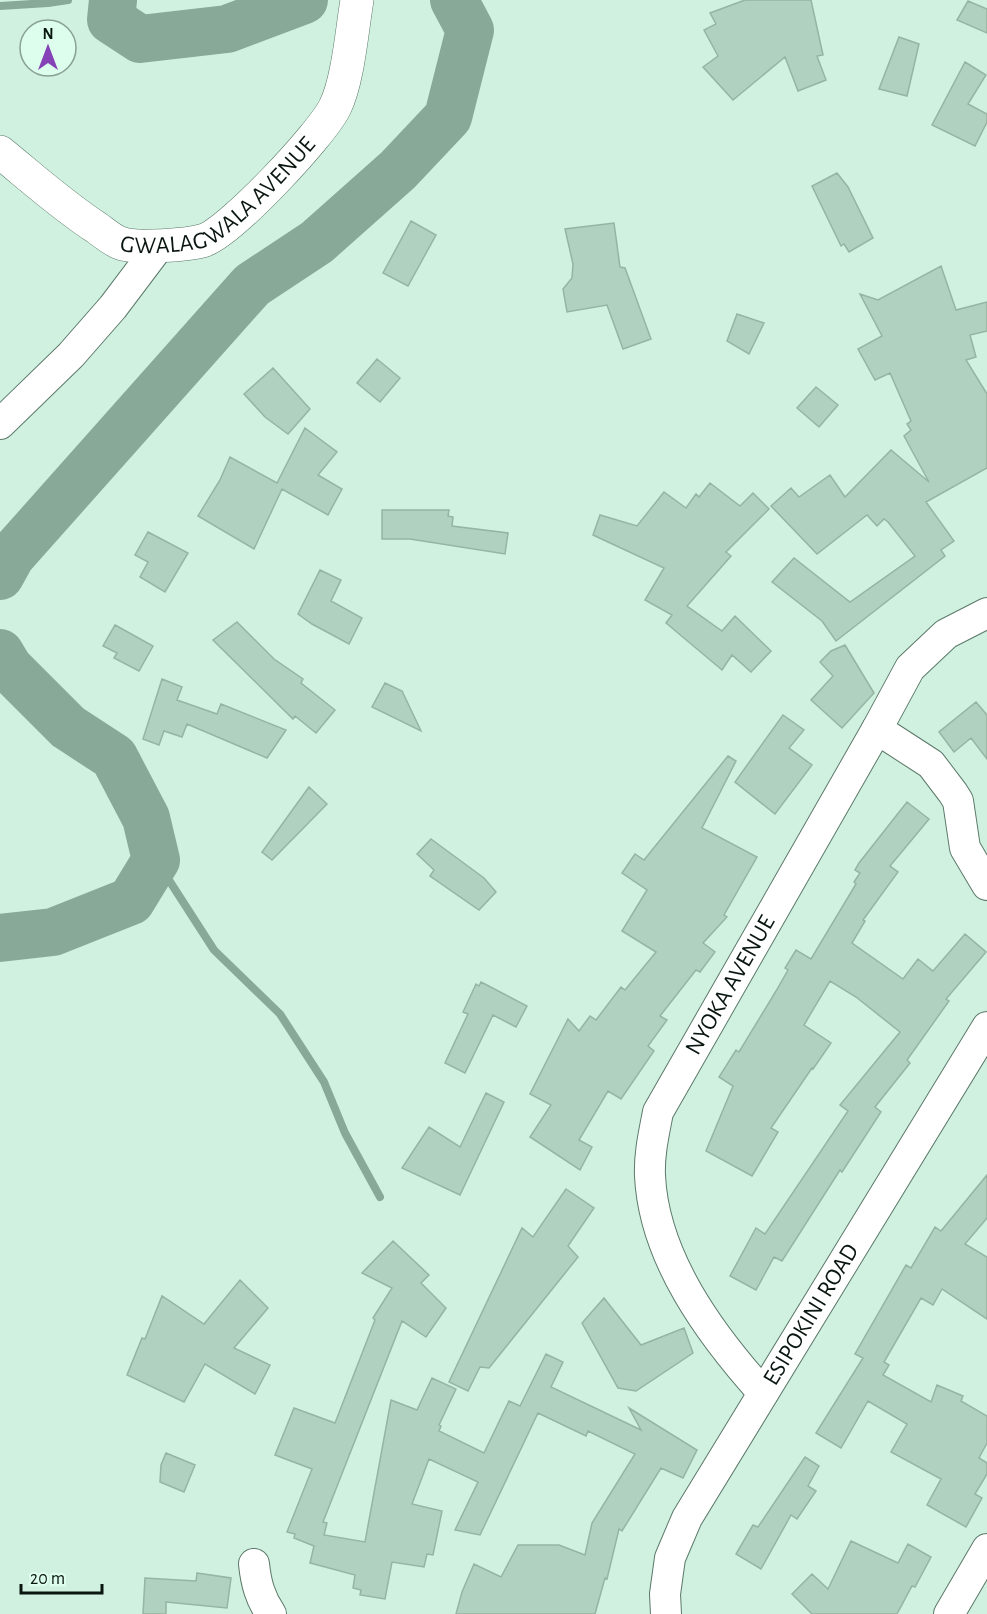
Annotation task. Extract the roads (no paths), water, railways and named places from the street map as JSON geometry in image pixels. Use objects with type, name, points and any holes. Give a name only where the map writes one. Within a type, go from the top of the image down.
[{"type":"street","name":"GWALAGWALA AVENUE","points":[[0,152],[86,221],[120,244],[159,246],[206,240],[233,221],[278,177],[335,107],[344,76],[357,0]]},
{"type":"street","points":[[0,424],[71,355],[113,307],[159,246]]},
{"type":"street","name":"NYOKA AVENUE","points":[[763,1393],[731,1357],[696,1305],[670,1258],[653,1207],[650,1175],[651,1145],[658,1112],[910,668],[946,634],[987,613]]},
{"type":"street","points":[[877,729],[931,764],[953,793],[958,801],[965,848],[987,885]]},
{"type":"street","name":"ESIPOKINI ROAD","points":[[666,1614],[665,1594],[670,1558],[687,1518],[987,1027]]},
{"type":"street","points":[[949,1614],[987,1549]]},
{"type":"street","points":[[254,1564],[256,1583],[262,1601],[271,1614]]},
{"type":"waterway","points":[[0,6],[68,0]]},
{"type":"waterway","points":[[113,0],[111,20],[140,39],[227,29],[304,0]]},
{"type":"waterway","points":[[0,576],[11,556],[252,285],[317,242],[398,170],[448,117],[470,30],[454,0]]},
{"type":"waterway","points":[[0,653],[9,668],[68,727],[114,757],[146,818],[156,860],[131,901],[53,932],[0,938]]},
{"type":"waterway","points":[[156,860],[214,950],[280,1014],[324,1082],[345,1133],[380,1197]]}]
